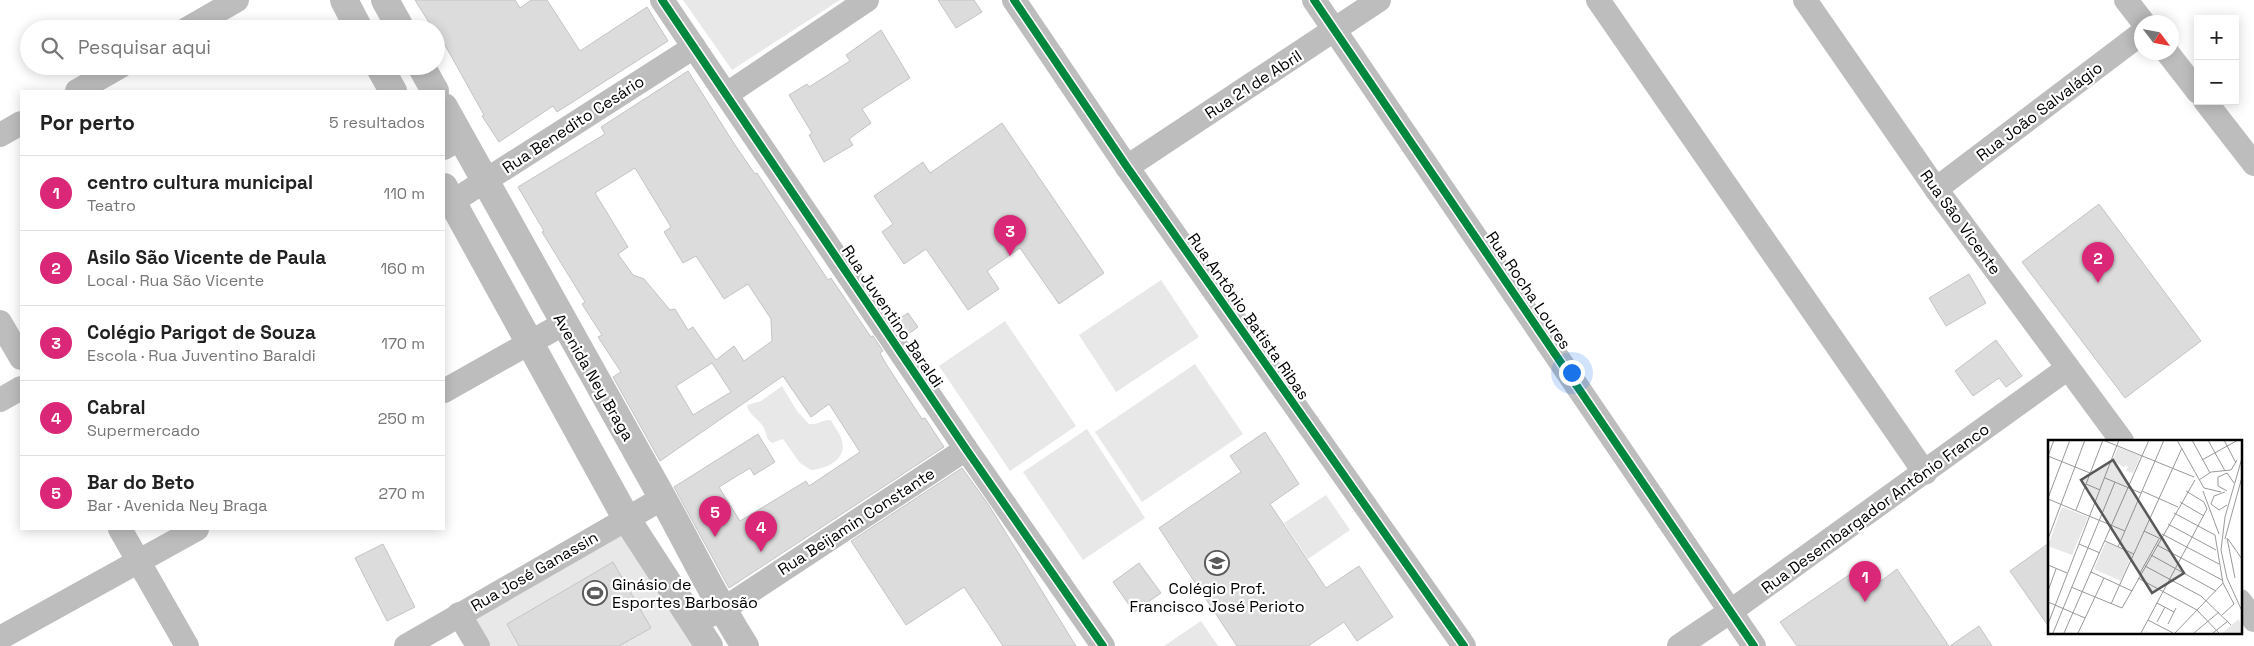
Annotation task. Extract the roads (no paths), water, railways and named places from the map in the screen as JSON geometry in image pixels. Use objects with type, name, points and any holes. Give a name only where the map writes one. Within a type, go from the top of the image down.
[{"type":"street","points":[[202,20],[237,0]]},
{"type":"street","points":[[344,0],[354,20]]},
{"type":"street","points":[[385,0],[396,20]]},
{"type":"street","name":"Rua Juventino Baraldi","points":[[662,0],[966,449],[1103,646]]},
{"type":"street","points":[[727,94],[868,0]]},
{"type":"street","name":"Rua Antônio Batista Ribas","points":[[1014,0],[1127,168],[1464,646]]},
{"type":"street","name":"Rua Rocha Loures","points":[[1314,0],[1754,646]]},
{"type":"street","name":"Rua 21 de Abril","points":[[1127,168],[1379,0]]},
{"type":"street","points":[[1598,0],[1925,473]]},
{"type":"street","name":"Rua São Vicente","points":[[1805,0],[1936,189],[2121,440]]},
{"type":"street","points":[[2126,0],[2138,15]]},
{"type":"street","name":"Rua João Salvalágio","points":[[1936,189],[2134,39]]},
{"type":"street","name":"Rua Benedito Cesário","points":[[448,194],[485,180],[694,47]]},
{"type":"street","points":[[2172,60],[2194,87]]},
{"type":"street","points":[[79,90],[105,75]]},
{"type":"street","points":[[385,75],[392,90]]},
{"type":"street","points":[[426,75],[434,90]]},
{"type":"street","points":[[2208,105],[2254,164]]},
{"type":"street","name":"Avenida Ney Braga","points":[[445,112],[452,143],[485,180],[663,498],[722,610],[745,646]]},
{"type":"street","points":[[0,135],[20,124]]},
{"type":"street","points":[[448,194],[626,518],[709,646]]},
{"type":"street","points":[[0,322],[20,356]]},
{"type":"street","points":[[445,390],[564,324]]},
{"type":"street","name":"Rua Desembargador Antônio Franco","points":[[1680,646],[1925,473],[2068,368]]},
{"type":"street","points":[[0,400],[20,389]]},
{"type":"street","name":"Rua Beijamin Constante","points":[[694,622],[722,610],[966,449]]},
{"type":"street","name":"Rua José Ganassin","points":[[406,646],[663,498]]},
{"type":"street","points":[[121,530],[187,646]]},
{"type":"street","points":[[0,638],[195,530]]},
{"type":"street","points":[[2242,604],[2254,620]]},
{"type":"street","points":[[459,614],[478,646]]},
{"type":"place","name":"Colégio Parigot de Souza","points":[[1010,256]]},
{"type":"place","name":"Asilo São Vicente de Paula","points":[[2098,283]]},
{"type":"place","name":"Bar do Beto","points":[[715,537]]},
{"type":"place","name":"Cabral","points":[[761,552]]},
{"type":"place","name":"Colégio Prof. Francisco José Perioto","points":[[1217,563]]},
{"type":"place","name":"Ginásio de Esportes Barbosão","points":[[595,593]]},
{"type":"place","name":"centro cultura municipal","points":[[1865,602]]}]
